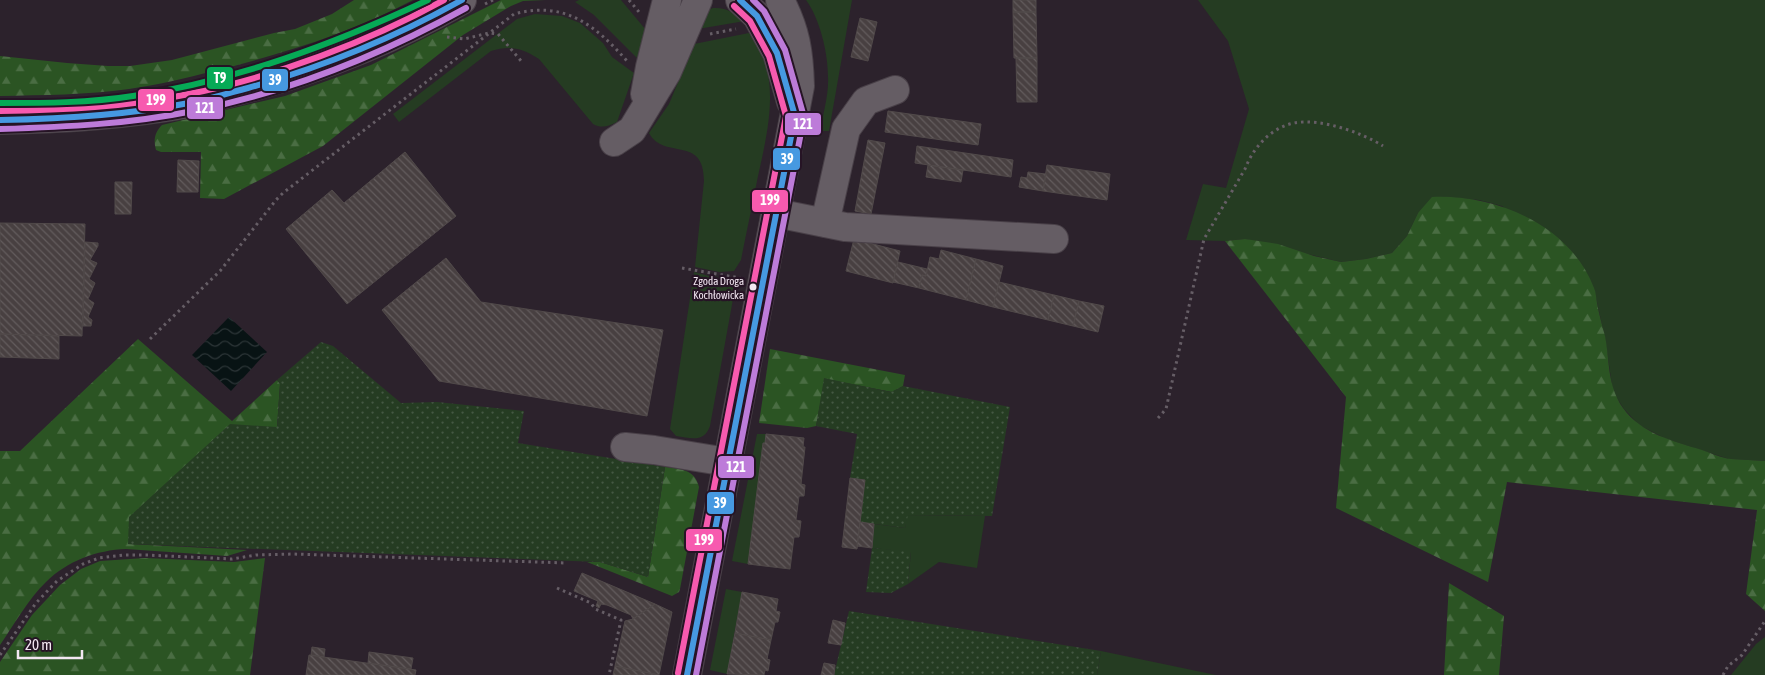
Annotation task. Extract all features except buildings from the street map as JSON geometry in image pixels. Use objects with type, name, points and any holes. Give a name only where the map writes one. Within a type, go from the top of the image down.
[{"type":"street","points":[[0,120],[67,118],[146,111],[215,97],[280,80],[364,49],[432,18],[462,0]]},
{"type":"street","points":[[614,142],[632,130],[642,110],[667,72],[671,31],[667,0]]},
{"type":"street","points":[[642,110],[649,74],[671,31],[698,0]]},
{"type":"street","points":[[740,0],[757,16],[776,53],[795,116]]},
{"type":"street","points":[[687,675],[800,86],[799,52],[790,18],[780,0]]},
{"type":"street","points":[[825,223],[846,129],[866,102],[895,90]]},
{"type":"street","points":[[776,214],[845,227],[1054,239]]},
{"type":"street","points":[[625,447],[727,462]]},
{"type":"path","points":[[629,0],[647,21],[693,38],[738,29]]},
{"type":"path","points":[[150,339],[224,267],[283,193],[514,14],[534,8],[567,11],[602,32],[629,62],[649,74]]},
{"type":"path","points":[[440,34],[446,37],[464,39],[489,33],[498,34],[522,62]]},
{"type":"path","points":[[1158,418],[1166,409],[1204,239],[1245,169],[1250,157],[1261,142],[1273,132],[1294,123],[1310,123],[1332,125],[1374,140],[1383,146]]},
{"type":"path","points":[[682,268],[740,278]]},
{"type":"path","points":[[0,655],[36,603],[52,587],[83,564],[99,558],[146,554],[232,559],[256,555],[293,554],[567,563]]},
{"type":"path","points":[[558,588],[591,604],[594,609],[621,620],[609,675]]},
{"type":"path","points":[[1723,675],[1728,666],[1742,655],[1765,622]]},
{"type":"green space","points":[[354,0],[413,0],[365,23],[316,42],[182,79],[113,91],[0,96],[0,56],[108,66],[130,66],[172,60],[295,29],[332,14]]},
{"type":"green space","points":[[501,0],[545,0],[523,1],[511,6],[463,35],[323,146],[224,199],[200,198],[201,152],[161,152],[156,150],[155,136],[162,125],[285,96],[371,65]]},
{"type":"green space","points":[[579,0],[621,0],[646,30],[637,58],[594,15],[575,2]]},
{"type":"green space","points":[[806,0],[852,0],[829,131],[820,131],[828,84],[825,47],[819,26]]},
{"type":"green space","points":[[1198,0],[1765,0],[1765,461],[1729,459],[1666,439],[1639,425],[1624,409],[1613,392],[1605,338],[1594,289],[1502,206],[1479,200],[1448,197],[1418,213],[1407,236],[1392,253],[1341,262],[1245,239],[1225,241],[1186,240],[1203,184],[1226,188],[1249,109],[1228,41]]},
{"type":"green space","points":[[713,8],[722,8],[730,11],[745,21],[692,30],[706,11]]},
{"type":"green space","points":[[535,14],[562,16],[580,23],[603,43],[612,57],[634,73],[617,122],[605,126],[593,124],[539,59],[527,52],[510,48],[491,51],[399,122],[393,114],[517,19]]},
{"type":"green space","points":[[749,33],[760,49],[770,85],[768,124],[741,260],[734,271],[719,272],[695,267],[704,181],[702,167],[698,158],[691,153],[664,146],[649,133],[669,104],[694,44]]},
{"type":"green space","points":[[1432,197],[1456,197],[1481,201],[1505,208],[1528,218],[1549,231],[1568,247],[1583,266],[1595,290],[1614,391],[1623,408],[1639,424],[1669,440],[1724,458],[1765,461],[1765,611],[1746,594],[1757,510],[1507,482],[1488,582],[1336,508],[1346,397],[1225,241],[1245,239],[1278,244],[1314,256],[1341,262],[1366,259],[1392,253],[1407,236],[1418,213]]},
{"type":"green space","points":[[694,272],[730,278],[735,288],[710,426],[701,437],[692,438],[676,436],[670,429]]},
{"type":"green space","points":[[138,339],[232,421],[277,380],[280,384],[277,427],[128,544],[247,550],[227,556],[126,549],[93,554],[63,568],[39,589],[0,645],[0,451],[20,451]]},
{"type":"green space","points":[[321,342],[333,346],[401,403],[437,402],[524,411],[518,443],[665,467],[648,577],[600,562],[128,544],[129,517],[230,424],[277,427],[280,384],[277,380]]},
{"type":"green space","points":[[770,349],[905,375],[903,386],[892,392],[825,379],[816,426],[807,428],[759,423]]},
{"type":"green space","points":[[824,378],[891,392],[903,386],[1010,407],[992,516],[908,515],[905,528],[860,522],[864,480],[850,478],[857,434],[816,426]]},
{"type":"green space","points":[[757,434],[766,434],[765,443],[763,443],[748,564],[732,561]]},
{"type":"green space","points":[[665,467],[681,469],[690,473],[697,481],[699,487],[680,589],[679,592],[672,596],[587,562],[600,562],[648,577]]},
{"type":"green space","points":[[907,515],[985,516],[977,568],[939,562],[908,584],[911,552],[872,548],[874,524],[905,528]]},
{"type":"green space","points":[[872,548],[911,551],[908,584],[891,593],[866,592]]},
{"type":"green space","points":[[145,558],[234,562],[265,558],[250,675],[0,675],[0,662],[32,615],[60,585],[81,569],[100,561]]},
{"type":"green space","points":[[1449,583],[1504,616],[1499,675],[1444,675]]},
{"type":"green space","points":[[726,589],[742,592],[727,674],[710,670]]},
{"type":"green space","points":[[849,611],[1101,651],[1097,675],[834,675]]},
{"type":"green space","points":[[1765,637],[1765,675],[1731,675],[1756,644]]},
{"type":"green space","points":[[1101,651],[1216,675],[1097,675]]},
{"type":"water","points":[[229,317],[267,352],[231,391],[192,355]]},
{"type":"transit line","name":"T9","points":[[0,103],[100,100],[133,96],[209,81],[247,71],[321,46],[428,0]]},
{"type":"transit line","name":"199","points":[[0,111],[71,109],[119,105],[221,87],[287,68],[352,44],[444,0]]},
{"type":"transit line","name":"39","points":[[0,120],[47,119],[119,113],[166,107],[211,98],[276,80],[331,61],[410,27],[462,0]]},
{"type":"transit line","name":"39","points":[[687,675],[795,116],[777,53],[757,16],[740,0]]},
{"type":"transit line","name":"121","points":[[696,675],[804,117],[785,50],[764,11],[753,0]]},
{"type":"transit line","name":"199","points":[[678,673],[786,116],[769,56],[750,21],[734,6]]},
{"type":"transit line","name":"121","points":[[0,129],[121,122],[193,111],[229,103],[334,70],[401,41],[466,8]]},
{"type":"place","name":"Zgoda Droga Kochłowicka","points":[[753,287]]}]
